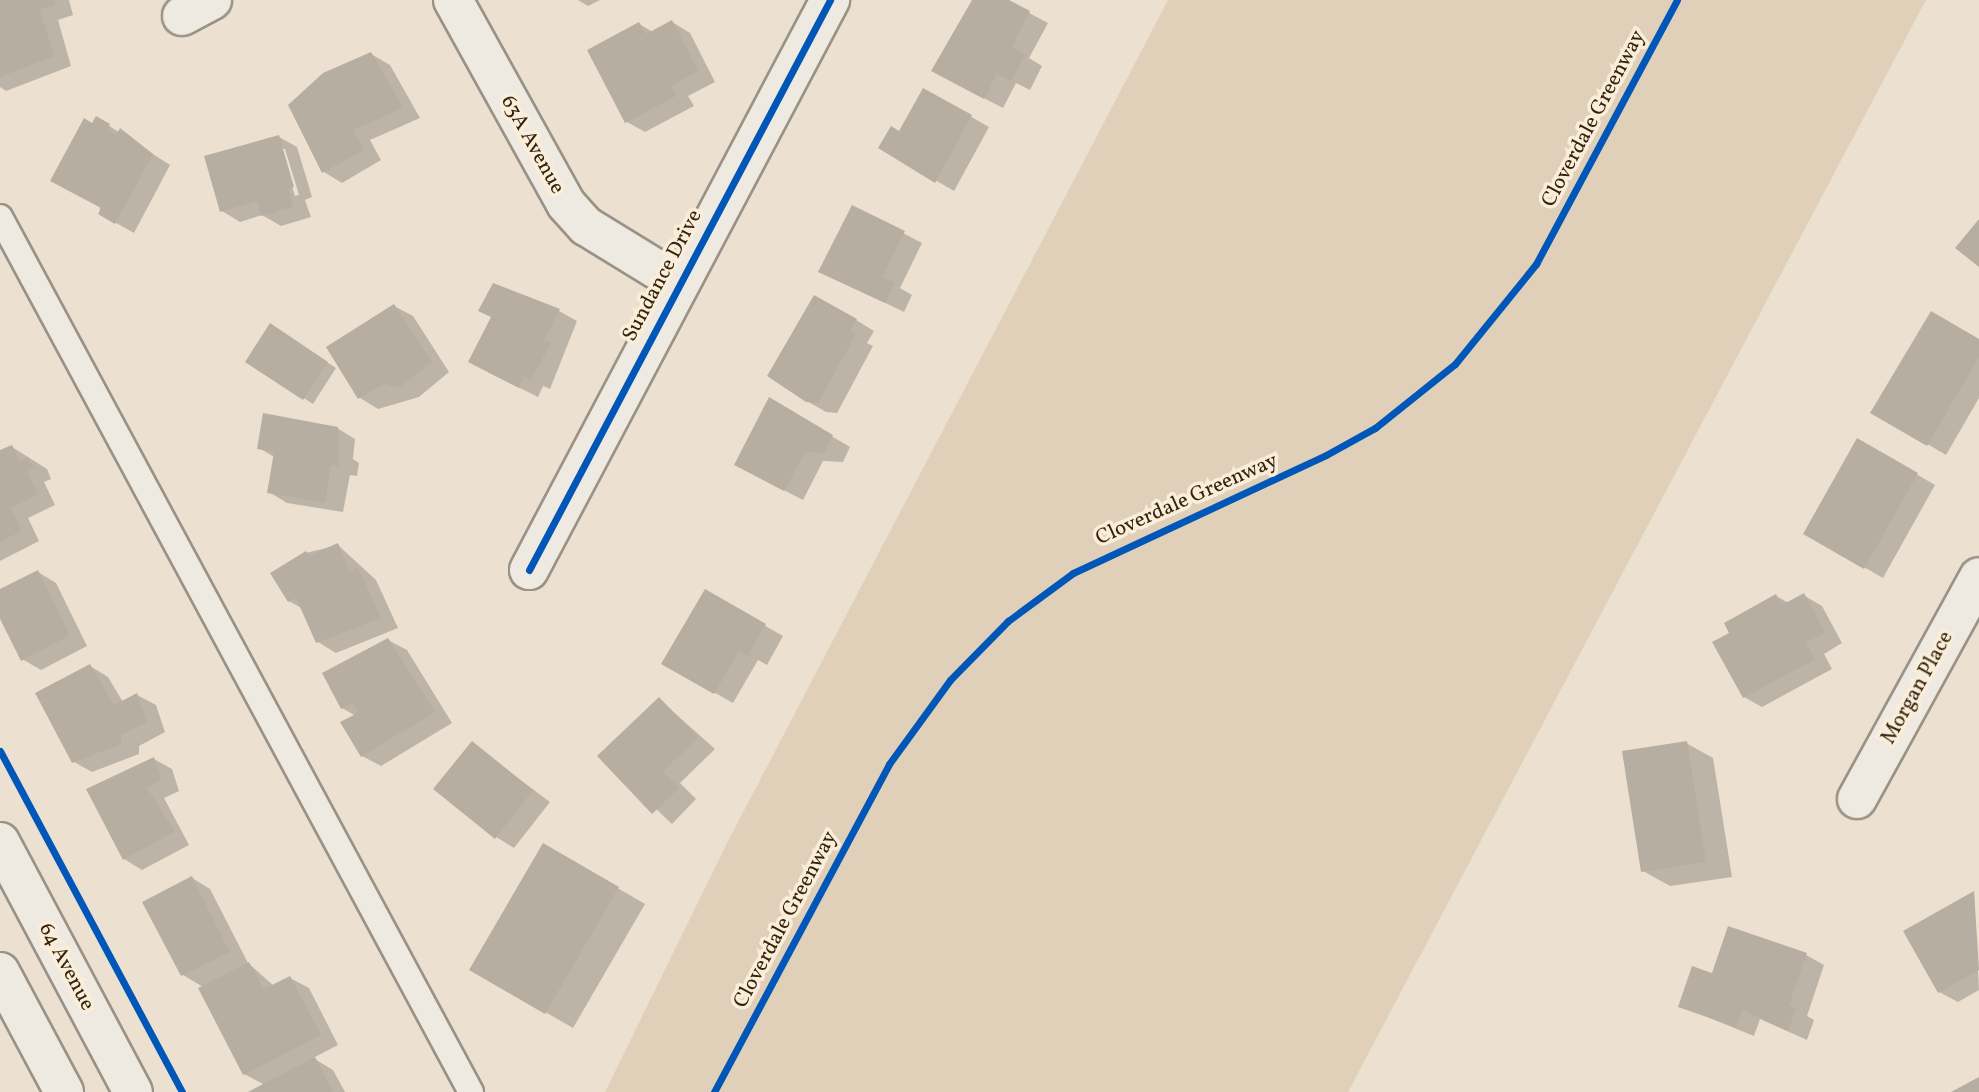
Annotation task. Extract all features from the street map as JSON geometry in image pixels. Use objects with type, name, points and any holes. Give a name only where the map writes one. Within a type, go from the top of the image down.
[{"type":"street","name":"63A Avenue","points":[[453,0],[566,204],[586,226],[679,283]]},
{"type":"street","name":"Sundance Drive","points":[[529,570],[830,0]]},
{"type":"street","name":"Morgan Place","points":[[1857,799],[1979,577]]},
{"type":"street","name":"64 Avenue","points":[[0,842],[133,1092]]},
{"type":"street","points":[[0,972],[64,1092]]},
{"type":"lane","points":[[0,217],[471,1092]]},
{"type":"shaded area","points":[[1168,0],[1926,0],[1348,1092],[605,1092],[728,841]]},
{"type":"building","points":[[0,0],[54,0],[56,5],[40,9],[54,56],[0,77]]},
{"type":"building","points":[[972,0],[1009,0],[1030,11],[1012,47],[1025,54],[1011,81],[997,74],[984,99],[931,71]]},
{"type":"building","points":[[672,20],[698,71],[671,86],[676,96],[625,123],[587,50],[639,22],[646,34]]},
{"type":"building","points":[[371,52],[403,108],[353,130],[364,150],[322,173],[288,105],[323,73]]},
{"type":"building","points":[[923,88],[972,115],[935,183],[878,148],[891,126],[899,131]]},
{"type":"building","points":[[96,116],[110,124],[107,130],[116,135],[120,128],[153,154],[115,224],[98,214],[101,208],[50,181],[84,118],[92,123]]},
{"type":"building","points":[[279,135],[294,187],[288,189],[293,207],[261,216],[257,201],[220,212],[204,156]]},
{"type":"building","points":[[852,205],[905,231],[882,277],[895,283],[885,303],[818,272]]},
{"type":"building","points":[[1979,219],[1979,267],[1955,248]]},
{"type":"building","points":[[493,283],[560,309],[544,340],[551,343],[531,380],[524,377],[519,388],[468,362],[491,317],[478,311]]},
{"type":"building","points":[[814,295],[857,319],[850,331],[856,334],[818,403],[806,402],[767,376]]},
{"type":"building","points":[[394,304],[432,362],[399,388],[384,384],[358,399],[326,347]]},
{"type":"building","points":[[1931,311],[1979,339],[1979,357],[1927,446],[1870,413]]},
{"type":"building","points":[[270,323],[328,362],[303,400],[245,362]]},
{"type":"building","points":[[769,397],[833,435],[824,453],[805,452],[784,491],[734,465]]},
{"type":"building","points":[[263,413],[338,427],[339,466],[331,465],[325,503],[267,493],[274,452],[257,449]]},
{"type":"building","points":[[1857,438],[1918,473],[1864,569],[1803,534]]},
{"type":"building","points":[[12,445],[20,461],[28,457],[34,468],[27,472],[38,494],[11,508],[22,531],[0,542],[0,450]]},
{"type":"building","points":[[338,543],[350,571],[358,567],[381,618],[316,643],[296,598],[288,602],[270,573],[306,551],[309,556]]},
{"type":"building","points":[[38,570],[70,635],[21,661],[0,619],[0,589]]},
{"type":"building","points":[[705,589],[766,624],[748,656],[739,651],[714,694],[661,664]]},
{"type":"building","points":[[1804,593],[1825,632],[1806,643],[1815,659],[1743,698],[1712,642],[1729,633],[1724,623],[1776,594],[1782,605]]},
{"type":"building","points":[[388,638],[435,712],[361,757],[340,722],[358,713],[353,703],[341,709],[322,673]]},
{"type":"building","points":[[90,664],[114,705],[137,693],[147,722],[121,735],[121,744],[72,763],[35,693]]},
{"type":"building","points":[[659,697],[698,738],[663,771],[679,788],[652,814],[597,756]]},
{"type":"building","points":[[472,741],[533,790],[495,839],[433,789]]},
{"type":"building","points":[[1687,741],[1706,862],[1641,872],[1622,751]]},
{"type":"building","points":[[154,757],[161,780],[147,788],[175,831],[123,860],[86,789]]},
{"type":"building","points":[[543,843],[619,887],[545,1014],[469,970]]},
{"type":"building","points":[[192,876],[230,952],[181,976],[142,902]]},
{"type":"building","points":[[1974,891],[1979,970],[1938,993],[1903,931]]},
{"type":"building","points":[[1728,926],[1807,953],[1789,1005],[1796,1008],[1788,1031],[1742,1010],[1736,1027],[1678,1007],[1692,966],[1712,973]]},
{"type":"building","points":[[249,962],[264,989],[290,976],[321,1035],[243,1075],[198,988]]},
{"type":"building","points":[[315,1057],[333,1092],[248,1092]]},
{"type":"building","points":[[1979,1077],[1979,1092],[1951,1092]]},
{"type":"cycle path","points":[[529,570],[830,0]]},
{"type":"cycle path","name":"Cloverdale Greenway","points":[[714,1092],[889,764],[950,680],[1008,621],[1073,573],[1326,455],[1375,428],[1455,364],[1536,264],[1677,0]]},
{"type":"cycle path","points":[[0,751],[182,1092]]}]
